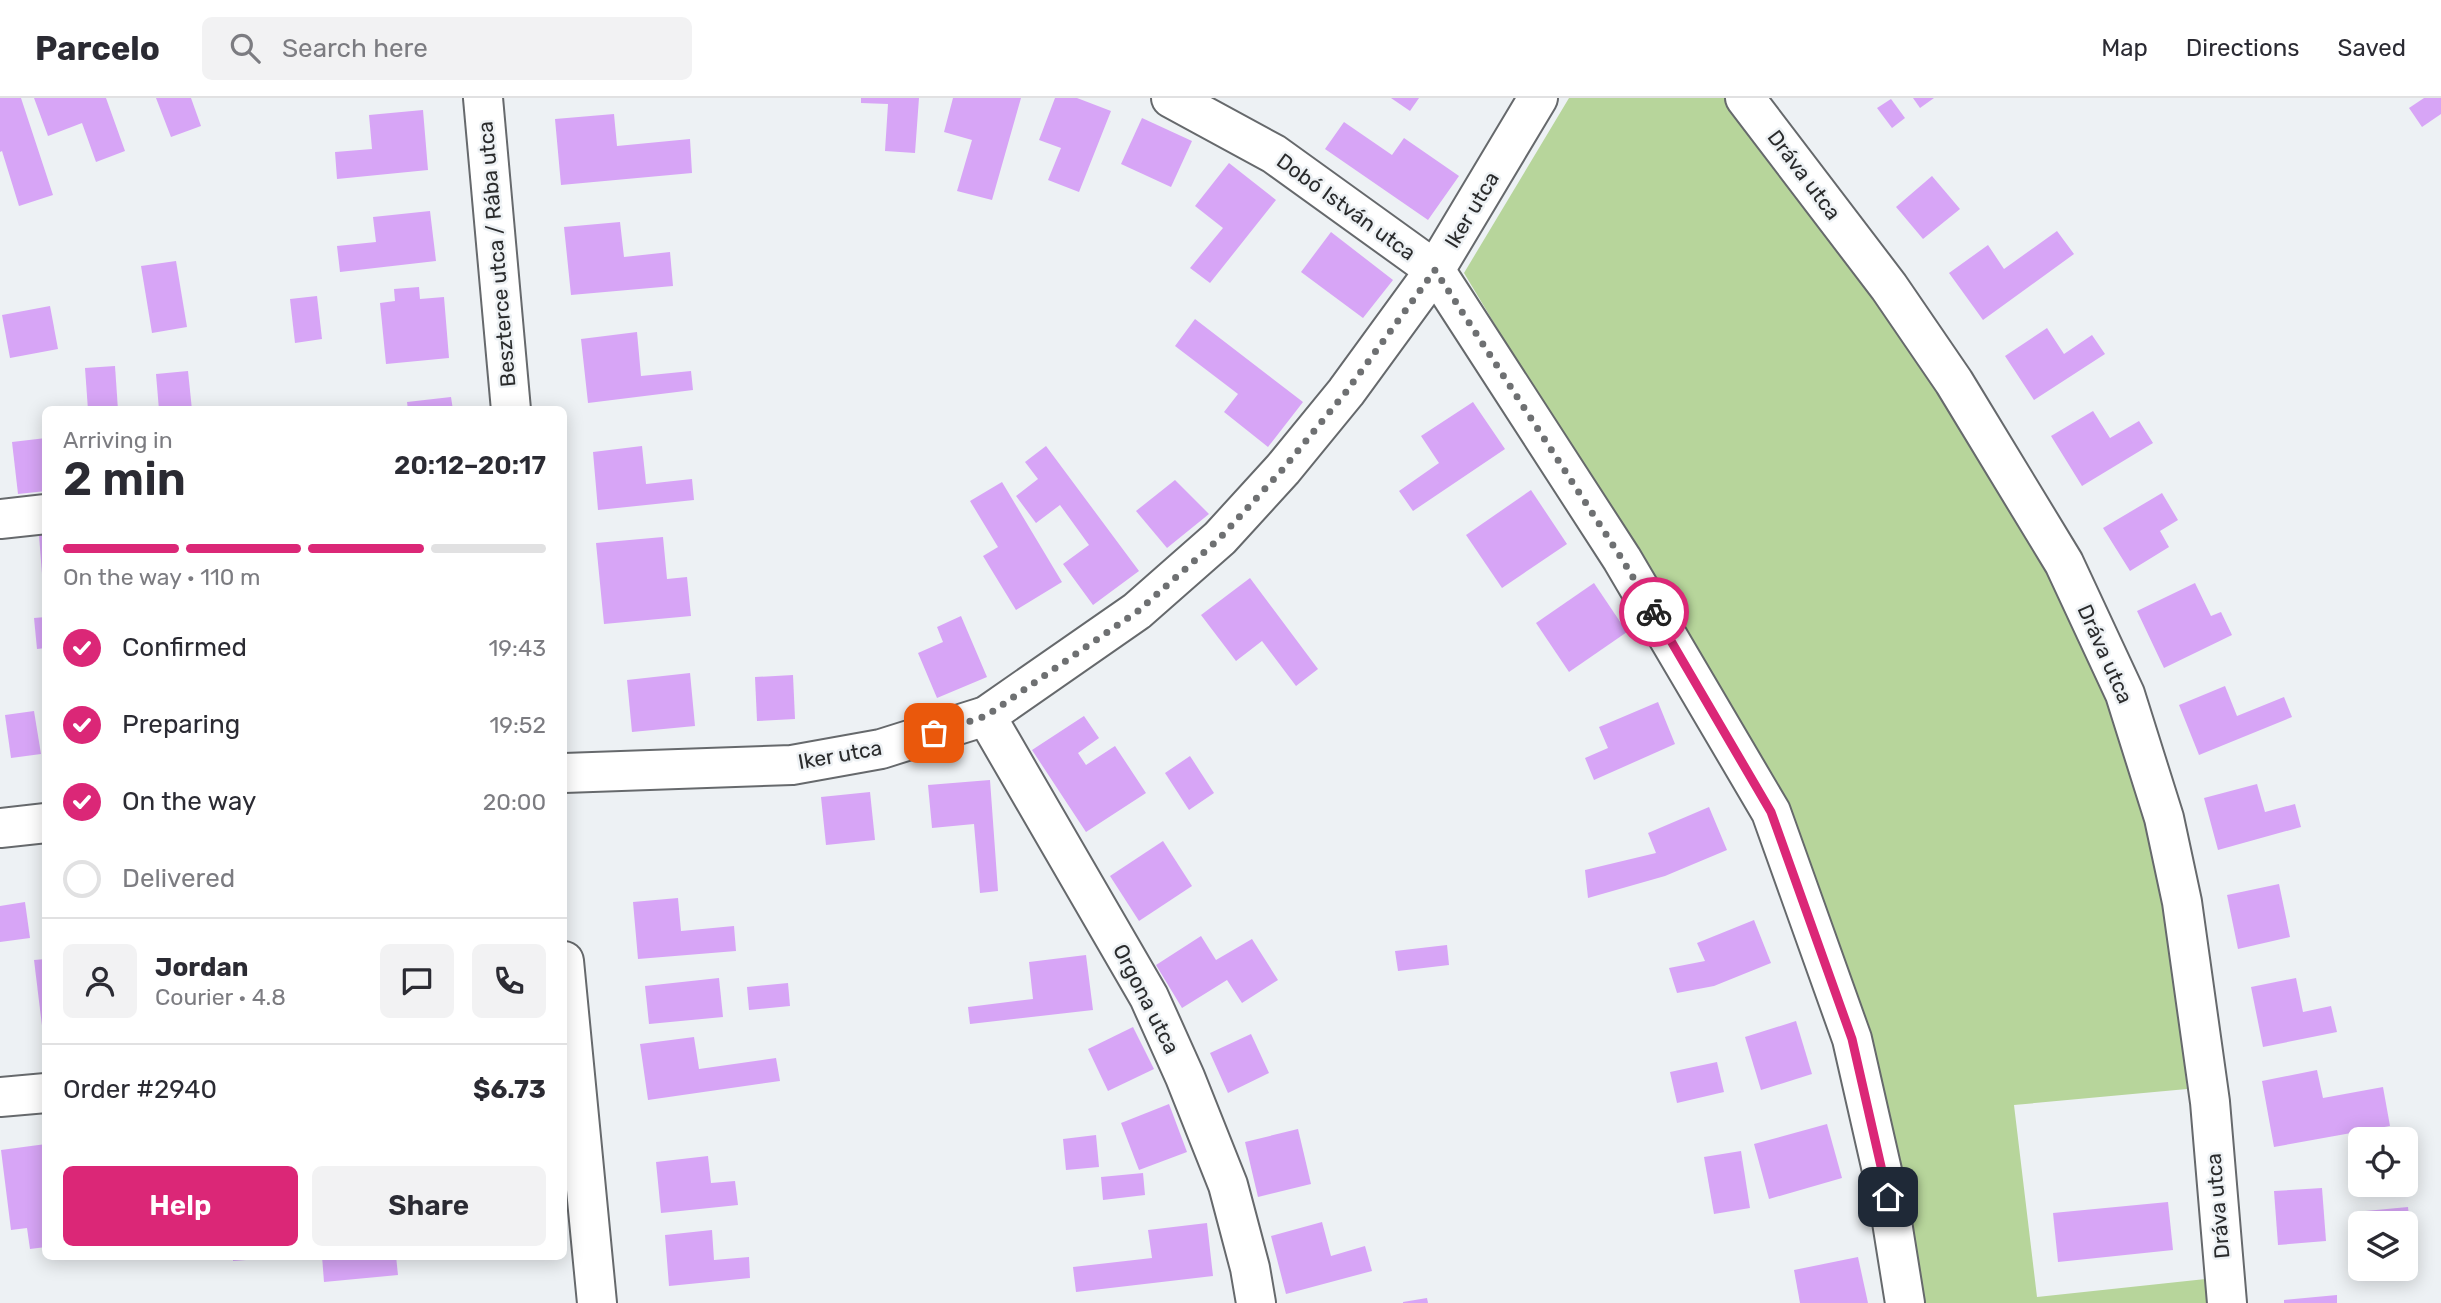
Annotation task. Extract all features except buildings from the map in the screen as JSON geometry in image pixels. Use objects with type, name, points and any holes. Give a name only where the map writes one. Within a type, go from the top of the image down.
[{"type":"street","name":"Beszterce utca / Rába utca","points":[[483,98],[511,406]]},
{"type":"street","name":"Dobó István utca","points":[[1171,98],[1274,154],[1435,270],[1622,559],[1771,812],[1852,1039],[1888,1197],[1905,1303]]},
{"type":"street","name":"Iker utca","points":[[567,773],[792,765],[881,749],[986,716],[1138,611],[1220,538],[1283,469],[1346,392],[1435,270],[1538,98]]},
{"type":"street","name":"Dráva utca","points":[[1745,98],[1889,287],[1954,382],[2064,563],[2124,694],[2164,818],[2182,902],[2210,1102],[2227,1303]]},
{"type":"street","points":[[0,519],[42,514]]},
{"type":"street","name":"Orgona utca","points":[[986,716],[1154,1008],[1228,1185],[1250,1268],[1256,1303]]},
{"type":"street","points":[[0,828],[42,823]]},
{"type":"street","points":[[567,1037],[597,1303]]},
{"type":"street","points":[[0,1097],[42,1093]]},
{"type":"green space","points":[[1569,98],[1731,98],[1915,353],[1973,440],[2027,530],[2075,622],[2117,718],[2150,818],[2173,961],[2187,1089],[2014,1105],[2037,1297],[2215,1278],[2216,1303],[1921,1303],[1786,809],[1464,273]]},
{"type":"way so far","points":[[934,733],[986,716],[1138,611],[1220,538],[1283,469],[1346,392],[1435,270],[1654,612]]},
{"type":"route","points":[[1654,612],[1771,812],[1852,1039],[1888,1197]]}]
